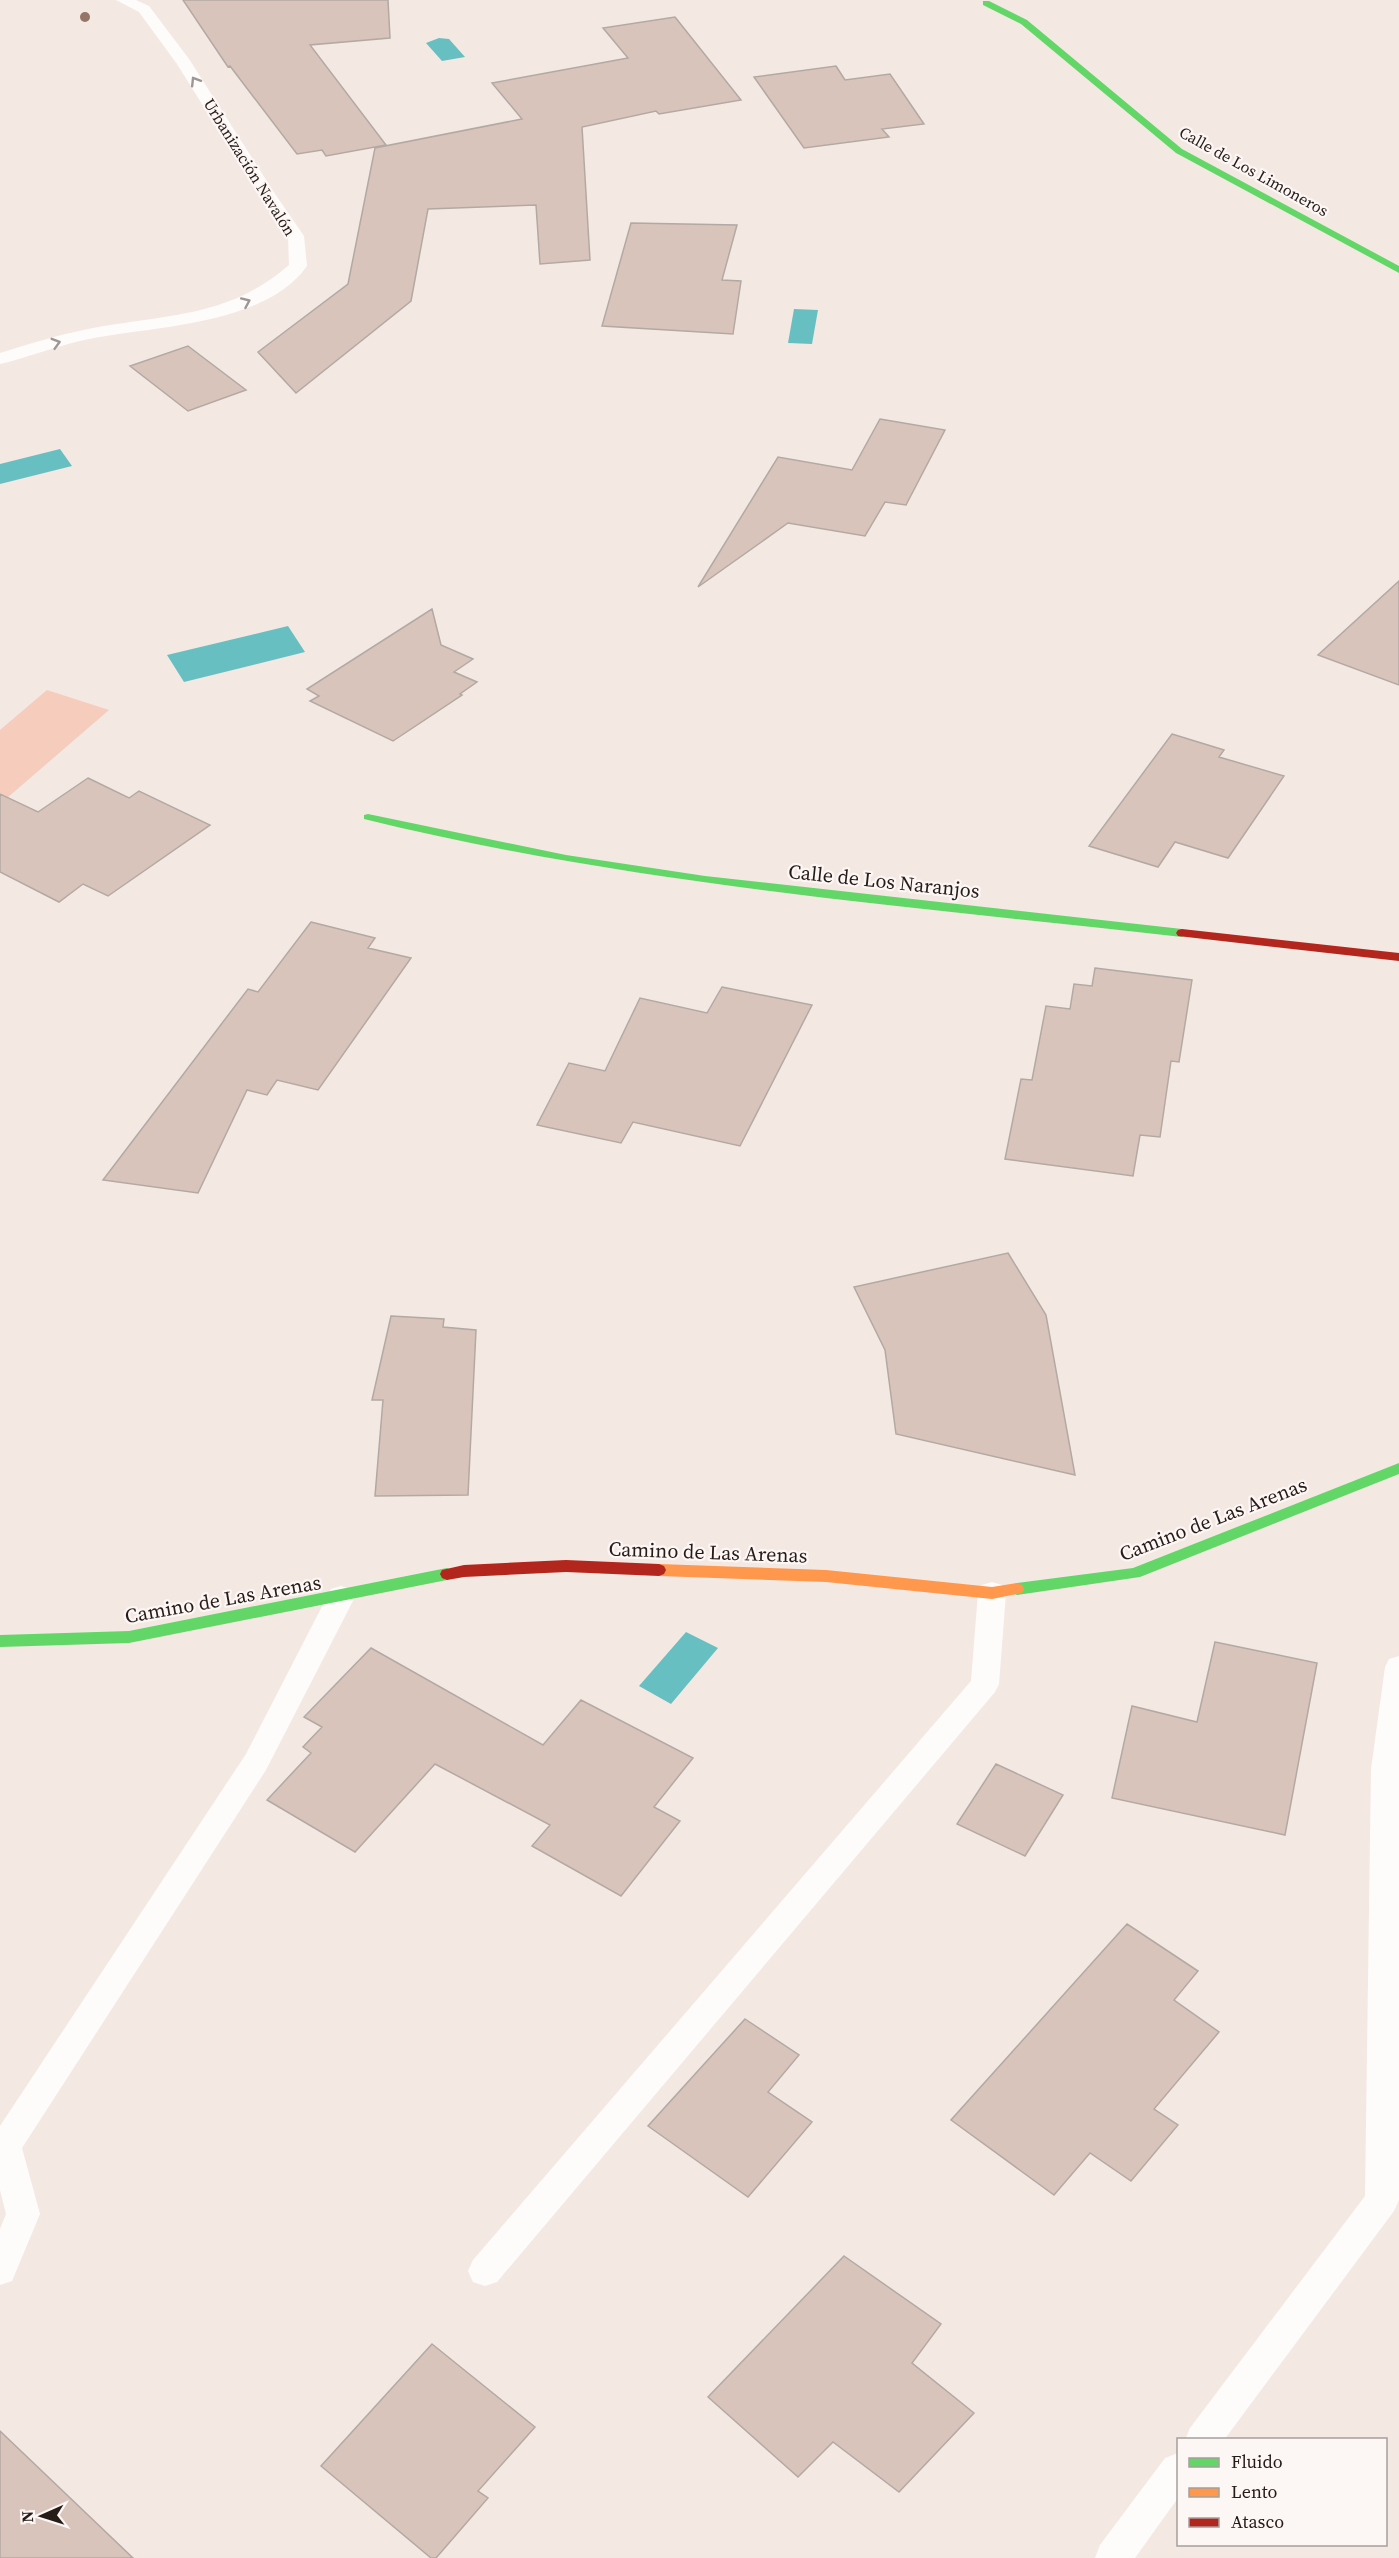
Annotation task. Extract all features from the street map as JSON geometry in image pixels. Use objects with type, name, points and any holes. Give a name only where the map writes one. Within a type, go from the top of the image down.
[{"type":"street","name":"Calle de Los Limoneros","points":[[986,3],[1024,22],[1179,151],[1399,270]]},
{"type":"street","name":"Calle de Los Naranjos","points":[[368,817],[566,858],[705,880],[1399,957]]},
{"type":"street","name":"Camino de Las Arenas","points":[[0,1641],[129,1637],[464,1571],[566,1566],[826,1576],[992,1593],[1135,1573],[1399,1468]]},
{"type":"lane","name":"Urbanización Navalón","points":[[0,359],[88,334],[185,321],[244,304],[282,284],[298,266],[296,236],[267,195],[184,62],[144,9],[123,0]]},
{"type":"lane","points":[[485,2271],[985,1684],[992,1593]]},
{"type":"lane","points":[[0,2270],[23,2214],[5,2146],[256,1762],[341,1597]]},
{"type":"lane","points":[[1203,2438],[1382,2200],[1386,1769],[1399,1666]]},
{"type":"lane","points":[[1113,2558],[1177,2473]]},
{"type":"shaded area","points":[[47,690],[109,710],[0,804],[0,730]]},
{"type":"water","points":[[439,38],[449,39],[465,57],[442,61],[426,43]]},
{"type":"water","points":[[794,309],[818,310],[812,344],[788,343]]},
{"type":"water","points":[[60,449],[72,466],[0,484],[0,464]]},
{"type":"water","points":[[288,626],[305,652],[184,682],[167,655]]},
{"type":"water","points":[[686,1632],[718,1648],[671,1704],[639,1686]]},
{"type":"building","points":[[183,0],[388,0],[390,38],[310,45],[386,145],[326,156],[322,150],[297,154],[230,66],[228,67]]},
{"type":"building","points":[[675,17],[741,100],[659,114],[656,111],[582,127],[590,260],[540,264],[536,205],[428,209],[411,301],[296,393],[258,352],[348,284],[375,148],[522,119],[492,83],[628,58],[603,28]]},
{"type":"building","points":[[836,66],[845,80],[890,74],[924,124],[882,129],[889,137],[804,148],[754,77]]},
{"type":"building","points":[[631,223],[737,225],[722,280],[741,281],[733,334],[602,326]]},
{"type":"building","points":[[188,346],[246,390],[188,411],[130,366]]},
{"type":"building","points":[[880,419],[945,430],[906,505],[885,502],[865,536],[788,523],[698,587],[778,457],[852,470]]},
{"type":"building","points":[[1399,581],[1399,685],[1318,655]]},
{"type":"building","points":[[432,609],[441,645],[473,659],[454,672],[477,682],[460,694],[462,695],[393,741],[310,701],[319,696],[307,689]]},
{"type":"building","points":[[1172,734],[1224,750],[1219,757],[1284,776],[1228,858],[1175,842],[1158,867],[1089,846]]},
{"type":"building","points":[[88,778],[129,798],[139,791],[210,825],[108,896],[83,884],[59,902],[0,872],[0,794],[38,812]]},
{"type":"building","points":[[311,922],[375,938],[368,948],[411,958],[318,1090],[277,1080],[267,1095],[247,1090],[198,1193],[103,1180],[248,989],[258,992]]},
{"type":"building","points":[[1095,968],[1192,980],[1179,1062],[1171,1061],[1160,1137],[1140,1135],[1133,1176],[1005,1159],[1021,1079],[1032,1080],[1046,1006],[1070,1009],[1074,984],[1092,986]]},
{"type":"building","points":[[722,987],[812,1005],[740,1146],[633,1122],[621,1143],[537,1125],[569,1063],[605,1071],[640,998],[707,1013]]},
{"type":"building","points":[[1008,1253],[1046,1315],[1075,1475],[896,1434],[885,1350],[854,1287]]},
{"type":"building","points":[[391,1316],[444,1319],[443,1327],[476,1330],[468,1495],[375,1496],[383,1400],[372,1400]]},
{"type":"building","points":[[1215,1642],[1317,1663],[1285,1835],[1112,1798],[1132,1706],[1197,1722]]},
{"type":"building","points":[[371,1648],[543,1745],[581,1700],[693,1758],[654,1807],[680,1821],[621,1896],[532,1846],[550,1825],[435,1764],[355,1852],[267,1800],[311,1753],[303,1747],[322,1727],[304,1717]]},
{"type":"building","points":[[996,1764],[1063,1795],[1025,1856],[957,1824]]},
{"type":"building","points":[[1127,1924],[1198,1971],[1174,2000],[1219,2032],[1154,2109],[1178,2125],[1131,2181],[1090,2153],[1054,2195],[951,2120]]},
{"type":"building","points":[[745,2019],[799,2055],[768,2092],[812,2122],[748,2197],[648,2126]]},
{"type":"building","points":[[844,2256],[941,2324],[912,2363],[974,2413],[899,2492],[833,2442],[798,2477],[708,2397]]},
{"type":"building","points":[[432,2344],[535,2427],[478,2491],[488,2498],[436,2558],[431,2558],[321,2466]]},
{"type":"building","points":[[0,2431],[133,2558],[0,2558]]},
{"type":"traffic: fast","points":[[986,3],[1024,22],[1179,151],[1399,270]]},
{"type":"traffic: fast","points":[[368,817],[566,858],[705,880],[1182,933]]},
{"type":"traffic: fast","points":[[1017,1589],[1135,1573],[1399,1468]]},
{"type":"traffic: fast","points":[[0,1641],[129,1637],[447,1574]]},
{"type":"traffic: slow","points":[[659,1570],[826,1576],[992,1593],[1017,1589]]},
{"type":"traffic: jam","points":[[1182,933],[1399,957]]},
{"type":"traffic: jam","points":[[447,1574],[464,1571],[566,1566],[659,1570]]}]
